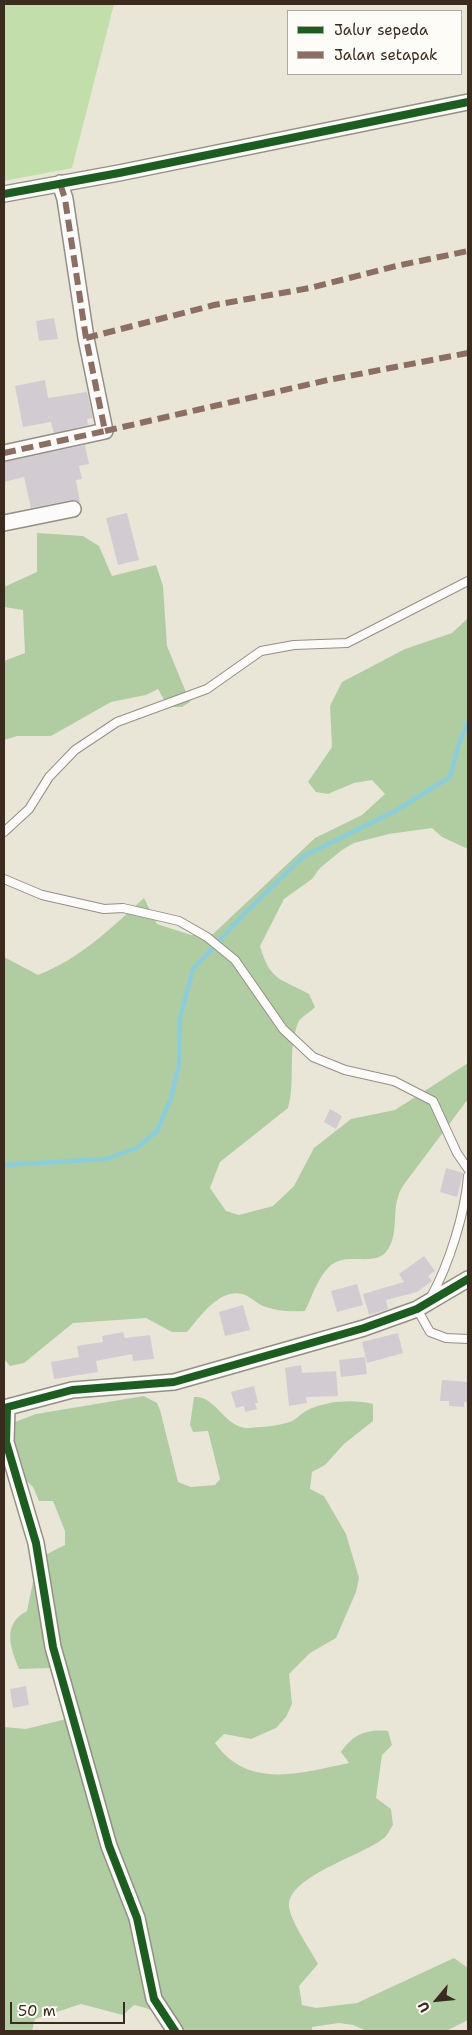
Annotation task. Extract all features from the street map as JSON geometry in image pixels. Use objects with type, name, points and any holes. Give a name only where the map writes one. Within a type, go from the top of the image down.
[{"type":"street","points":[[4,194],[119,173],[468,102]]},
{"type":"street","points":[[4,453],[105,431],[86,338],[65,199],[60,183]]},
{"type":"street","points":[[4,523],[73,509]]},
{"type":"street","points":[[175,2031],[154,1999],[137,1918],[110,1846],[53,1647],[36,1543],[6,1442],[5,1408],[72,1390],[174,1382],[322,1341],[422,1306],[468,1279]]},
{"type":"lane","points":[[4,832],[29,809],[49,777],[75,750],[117,722],[207,689],[262,651],[294,645],[348,642],[468,581]]},
{"type":"lane","points":[[4,879],[42,895],[104,909],[123,908],[178,921],[207,937],[235,960],[283,1029],[314,1057],[345,1070],[394,1081],[433,1101],[458,1153],[468,1169]]},
{"type":"lane","points":[[468,1176],[460,1215],[443,1275],[422,1306],[430,1332],[446,1338],[468,1339]]},
{"type":"green space","points":[[4,4],[114,4],[72,168],[4,181]]},
{"type":"green space","points":[[37,533],[83,536],[99,546],[112,576],[156,565],[163,586],[167,646],[190,702],[182,707],[168,707],[158,689],[146,695],[111,702],[51,736],[17,736],[4,740],[4,661],[25,653],[23,610],[4,607],[4,587],[37,572]]},
{"type":"green space","points":[[468,618],[468,849],[442,837],[432,828],[389,834],[354,843],[342,850],[320,868],[312,879],[284,899],[260,946],[272,972],[283,981],[309,994],[315,1007],[299,1021],[295,1034],[288,1108],[220,1162],[210,1188],[226,1211],[239,1215],[273,1206],[294,1186],[314,1148],[351,1119],[395,1110],[468,1063],[468,1099],[398,1195],[393,1239],[390,1246],[381,1256],[367,1259],[343,1260],[329,1267],[318,1283],[305,1311],[276,1310],[259,1304],[249,1297],[234,1293],[225,1295],[210,1306],[187,1332],[172,1332],[146,1318],[73,1323],[24,1363],[10,1366],[4,1359],[4,957],[38,975],[68,960],[94,942],[144,898],[157,924],[191,935],[213,934],[315,838],[362,815],[385,794],[372,780],[354,783],[328,794],[316,792],[308,782],[332,747],[330,706],[342,682],[405,649],[452,633]]},
{"type":"green space","points":[[144,1396],[157,1403],[160,1410],[178,1482],[191,1487],[215,1485],[220,1479],[208,1431],[193,1432],[190,1425],[194,1397],[208,1401],[233,1423],[249,1428],[290,1422],[306,1411],[330,1403],[348,1401],[373,1404],[373,1421],[344,1444],[325,1465],[312,1472],[310,1489],[324,1496],[346,1534],[359,1578],[356,1592],[336,1638],[310,1653],[289,1674],[292,1704],[286,1717],[276,1728],[251,1739],[224,1734],[215,1743],[228,1758],[243,1767],[259,1773],[294,1773],[349,1763],[341,1752],[350,1741],[367,1732],[388,1731],[392,1745],[382,1755],[376,1798],[391,1809],[393,1825],[388,1834],[374,1845],[314,1876],[292,1894],[289,1905],[290,1911],[318,1964],[299,1986],[302,2005],[316,2008],[357,2003],[454,1958],[468,1968],[468,2020],[446,2031],[367,2031],[353,2025],[339,2023],[312,2027],[312,2031],[183,2031],[167,2017],[134,2005],[123,2015],[81,2004],[35,2019],[32,2031],[4,2031],[4,1727],[26,1729],[66,1719],[52,1668],[19,1669],[11,1644],[11,1629],[19,1616],[27,1611],[33,1582],[45,1555],[65,1545],[65,1531],[53,1501],[39,1501],[33,1487],[18,1472],[7,1425],[36,1414]]},
{"type":"building","points":[[54,318],[58,339],[39,341],[36,321]]},
{"type":"building","points":[[45,380],[48,398],[87,392],[93,418],[87,419],[88,425],[54,433],[51,422],[23,427],[15,386]]},
{"type":"building","points":[[85,445],[89,464],[79,466],[82,479],[76,480],[80,502],[71,500],[31,508],[24,477],[4,482],[4,462]]},
{"type":"building","points":[[127,513],[139,560],[118,565],[106,518]]},
{"type":"building","points":[[330,1109],[342,1116],[336,1129],[324,1122]]},
{"type":"building","points":[[446,1168],[463,1173],[457,1197],[440,1192]]},
{"type":"building","points":[[424,1256],[435,1271],[428,1276],[432,1281],[417,1292],[386,1300],[388,1309],[369,1315],[363,1294],[404,1282],[399,1274]]},
{"type":"building","points":[[357,1284],[363,1305],[337,1312],[331,1291]]},
{"type":"building","points":[[243,1305],[250,1330],[225,1336],[219,1312]]},
{"type":"building","points":[[123,1332],[125,1338],[150,1335],[154,1359],[133,1361],[132,1354],[96,1361],[98,1372],[54,1379],[51,1362],[79,1357],[77,1346],[103,1342],[102,1336]]},
{"type":"building","points":[[398,1333],[403,1353],[367,1363],[362,1342]]},
{"type":"building","points":[[365,1357],[367,1374],[341,1377],[339,1360]]},
{"type":"building","points":[[301,1365],[302,1373],[336,1371],[338,1396],[306,1397],[307,1403],[289,1406],[285,1368]]},
{"type":"building","points":[[442,1380],[468,1382],[468,1403],[464,1402],[464,1407],[449,1406],[449,1401],[440,1401]]},
{"type":"building","points":[[254,1386],[258,1403],[255,1403],[257,1409],[245,1412],[244,1406],[236,1408],[231,1392]]},
{"type":"building","points":[[26,1686],[29,1705],[13,1708],[10,1689]]},
{"type":"waterway","points":[[4,1165],[106,1159],[137,1148],[157,1131],[171,1098],[179,1064],[180,1018],[193,969],[244,914],[304,856],[395,811],[450,777],[459,744],[468,722]]},
{"type":"marked path","points":[[4,453],[105,431],[86,338],[65,199],[60,183]]},
{"type":"marked path","points":[[86,338],[214,305],[310,288],[396,266],[468,251]]},
{"type":"marked path","points":[[105,431],[328,380],[468,353]]},
{"type":"cycle path","points":[[4,194],[119,173],[468,102]]},
{"type":"cycle path","points":[[4,1408],[72,1390],[174,1382],[364,1328],[417,1309],[468,1279]]},
{"type":"cycle path","points":[[7,1408],[6,1442],[36,1543],[53,1647],[109,1846],[137,1918],[154,1999],[175,2031]]}]
